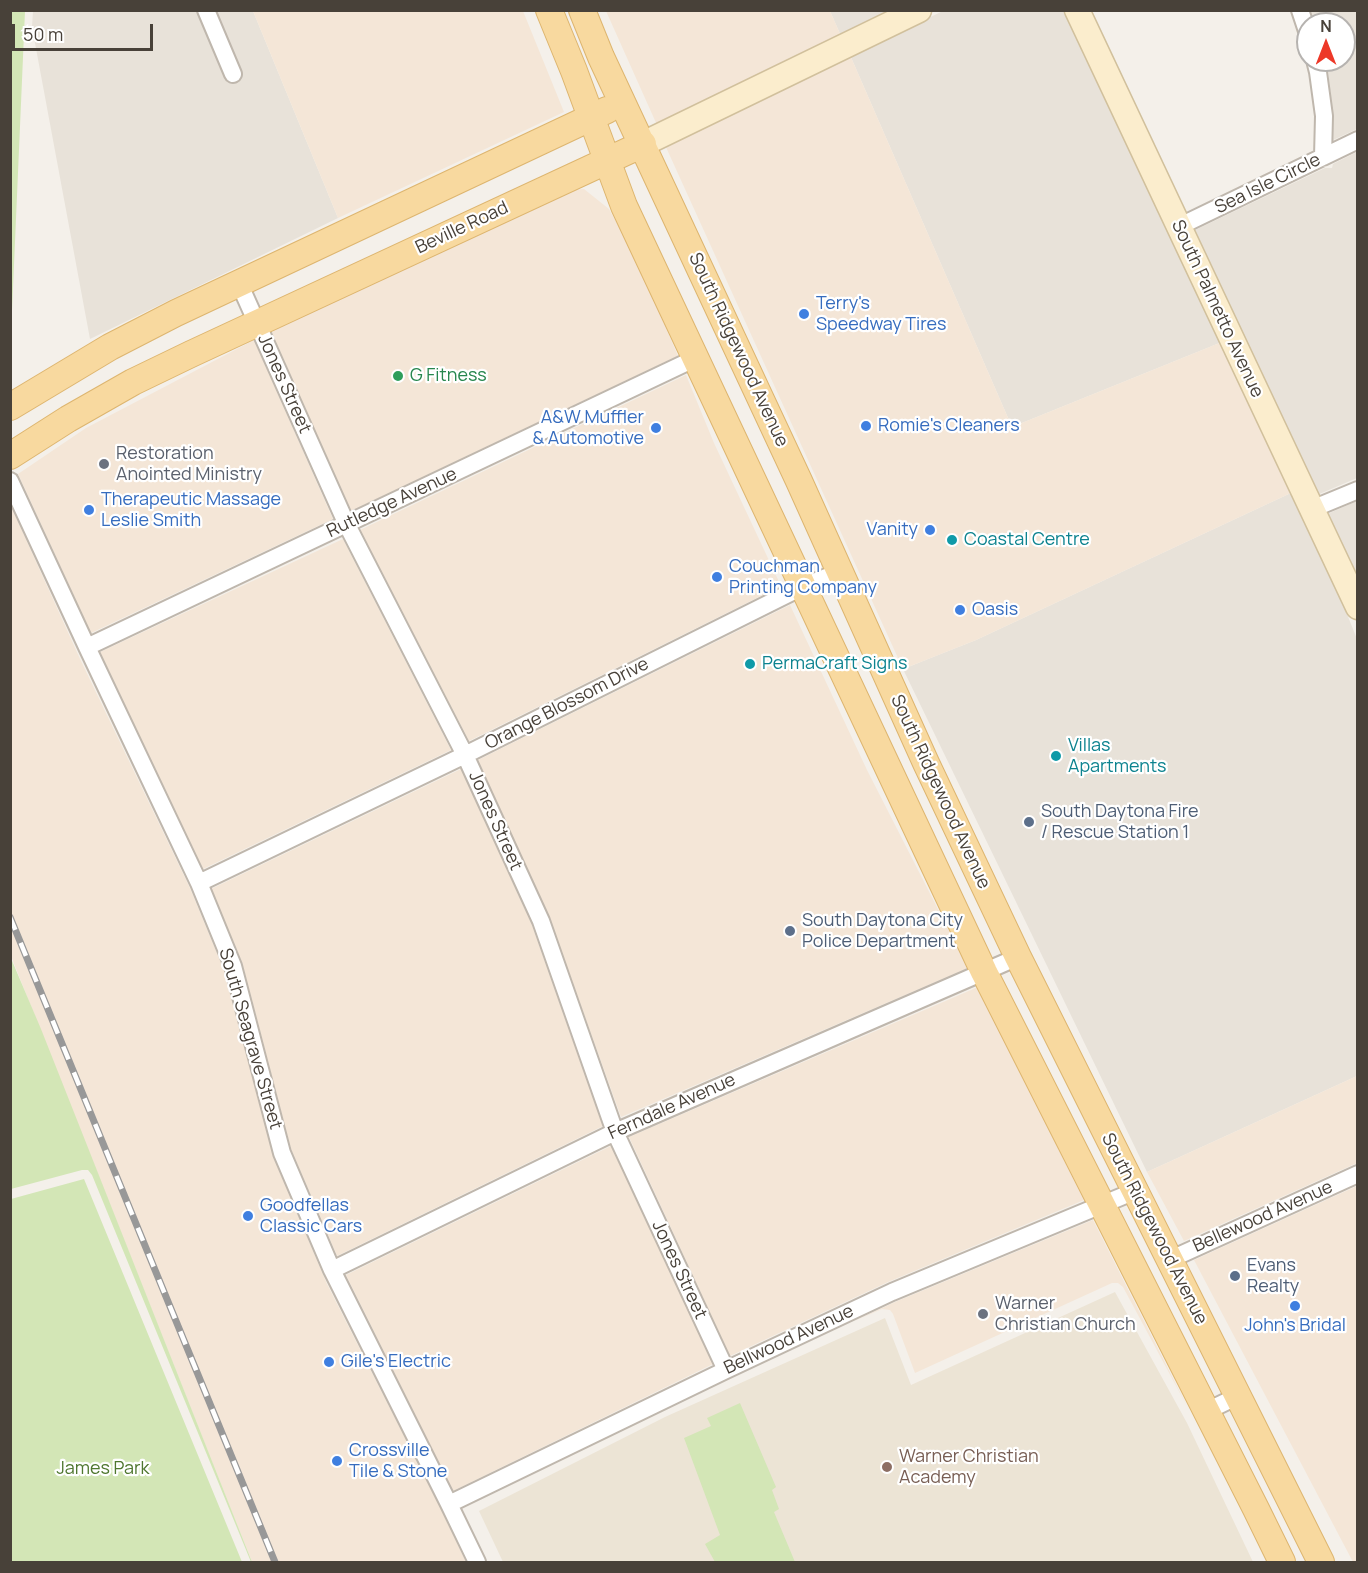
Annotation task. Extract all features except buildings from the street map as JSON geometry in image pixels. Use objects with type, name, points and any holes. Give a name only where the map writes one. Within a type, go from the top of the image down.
[{"type":"main road","name":"South Ridgewood Avenue","points":[[549,10],[624,206],[802,587],[984,972],[1282,1563]]},
{"type":"main road","name":"South Ridgewood Avenue","points":[[582,10],[601,57],[799,481],[926,763],[1018,957],[1321,1563]]},
{"type":"main road","points":[[10,407],[110,347],[176,313],[591,117],[624,104]]},
{"type":"main road","name":"Beville Road","points":[[10,456],[68,418],[134,382],[643,144]]},
{"type":"street","points":[[206,10],[233,74]]},
{"type":"street","name":"Beville Road","points":[[643,144],[919,10]]},
{"type":"street","name":"South Palmetto Avenue","points":[[1077,10],[1358,606]]},
{"type":"street","points":[[1318,72],[1324,116],[1323,157]]},
{"type":"street","name":"Sea Isle Circle","points":[[1178,227],[1358,140]]},
{"type":"street","name":"Jones Street","points":[[239,283],[347,525],[465,755],[541,921],[615,1131],[726,1370]]},
{"type":"street","name":"Rutledge Avenue","points":[[87,647],[696,358]]},
{"type":"street","name":"South Seagrave Street","points":[[10,481],[198,883],[233,966],[282,1153],[332,1270],[477,1563]]},
{"type":"street","points":[[1312,509],[1358,490]]},
{"type":"street","name":"Orange Blossom Drive","points":[[198,883],[465,755],[802,587],[839,572]]},
{"type":"street","name":"Ferndale Avenue","points":[[332,1270],[615,1131],[1018,957]]},
{"type":"street","name":"Bellewood Avenue","points":[[1169,1260],[1358,1174]]},
{"type":"street","name":"Bellwood Avenue","points":[[449,1504],[892,1292],[1135,1191]]},
{"type":"street","points":[[1207,1411],[1238,1396]]},
{"type":"shaded area","points":[[33,11],[253,11],[338,218],[90,339],[32,27]]},
{"type":"shaded area","points":[[253,11],[523,11],[564,112],[338,218]]},
{"type":"shaded area","points":[[606,11],[830,11],[841,36],[657,125]]},
{"type":"shaded area","points":[[830,11],[894,11],[841,36]]},
{"type":"shaded area","points":[[943,11],[1066,11],[1222,342],[1012,427],[850,55]]},
{"type":"shaded area","points":[[1357,11],[1357,129],[1333,140],[1328,72],[1356,72],[1356,12],[1310,12]]},
{"type":"shaded area","points":[[850,55],[1012,427],[1222,342],[1293,492],[976,640],[903,669],[665,145]]},
{"type":"shaded area","points":[[1357,152],[1357,478],[1317,495],[1191,232],[1325,168],[1332,168],[1333,164]]},
{"type":"shaded area","points":[[584,189],[609,209],[635,256],[678,356],[351,511],[271,331],[567,190]]},
{"type":"shaded area","points":[[254,340],[333,519],[91,633],[18,474],[86,428]]},
{"type":"shaded area","points":[[686,375],[714,443],[781,586],[469,741],[360,530]]},
{"type":"shaded area","points":[[1293,492],[1330,572],[1357,639],[1357,1076],[1147,1172],[903,669],[976,640]]},
{"type":"shaded area","points":[[1357,501],[1357,583],[1325,515]]},
{"type":"shaded area","points":[[10,504],[81,661],[190,888],[224,970],[273,1156],[327,1284],[466,1562],[252,1562],[11,956]]},
{"type":"shaded area","points":[[343,539],[451,750],[203,869],[100,652]]},
{"type":"shaded area","points":[[790,605],[867,770],[968,968],[621,1117],[549,917],[478,760]]},
{"type":"shaded area","points":[[461,769],[532,925],[603,1126],[337,1256],[291,1149],[242,962],[211,889]]},
{"type":"shaded area","points":[[978,987],[1084,1200],[888,1282],[730,1356],[629,1137]]},
{"type":"shaded area","points":[[1357,1076],[1357,1163],[1184,1241],[1147,1172]]},
{"type":"shaded area","points":[[611,1146],[713,1364],[453,1491],[346,1275]]},
{"type":"shaded area","points":[[1357,1186],[1358,1562],[1353,1562],[1194,1260]]},
{"type":"shaded area","points":[[1093,1220],[1189,1410],[1123,1287],[1118,1283],[1112,1283],[915,1373],[890,1310],[882,1309],[852,1322],[895,1302]]},
{"type":"shaded area","name":"Warner Christian Academy","points":[[1115,1292],[1187,1423],[1253,1562],[503,1562],[479,1511],[665,1417],[885,1318],[911,1385]]},
{"type":"green space","points":[[10,11],[25,11],[11,334]]},
{"type":"green space","points":[[10,956],[252,1562],[92,1175],[88,1170],[82,1170],[11,1189]]},
{"type":"green space","name":"James Park","points":[[84,1179],[242,1562],[11,1562],[11,1199]]},
{"type":"green space","points":[[740,1403],[776,1487],[772,1490],[779,1509],[774,1512],[795,1562],[715,1562],[705,1544],[720,1535],[684,1438],[711,1426],[707,1418]]},
{"type":"railway","points":[[10,917],[275,1562]]},
{"type":"place","name":"Terry's Speedway Tires","points":[[804,314]]},
{"type":"place","name":"G Fitness","points":[[398,376]]},
{"type":"place","name":"Romie's Cleaners","points":[[866,426]]},
{"type":"place","name":"A&W Muffler & Automotive","points":[[656,428]]},
{"type":"place","name":"Restoration Anointed Ministry","points":[[104,464]]},
{"type":"place","name":"Therapeutic Massage Leslie Smith","points":[[89,510]]},
{"type":"place","name":"Vanity","points":[[930,530]]},
{"type":"place","name":"Coastal Centre","points":[[952,540]]},
{"type":"place","name":"Couchman Printing Company","points":[[717,577]]},
{"type":"place","name":"Oasis","points":[[960,610]]},
{"type":"place","name":"PermaCraft Signs","points":[[750,664]]},
{"type":"place","name":"Villas Apartments","points":[[1056,756]]},
{"type":"place","name":"South Daytona Fire / Rescue Station 1","points":[[1029,822]]},
{"type":"place","name":"South Daytona City Police Department","points":[[790,931]]},
{"type":"place","name":"Goodfellas Classic Cars","points":[[248,1216]]},
{"type":"place","name":"Evans Realty","points":[[1235,1276]]},
{"type":"place","name":"John's Bridal","points":[[1295,1306]]},
{"type":"place","name":"Warner Christian Church","points":[[983,1314]]},
{"type":"place","name":"Gile's Electric","points":[[329,1362]]},
{"type":"place","name":"Crossville Tile & Stone","points":[[337,1461]]},
{"type":"place","name":"Warner Christian Academy","points":[[887,1467]]}]
